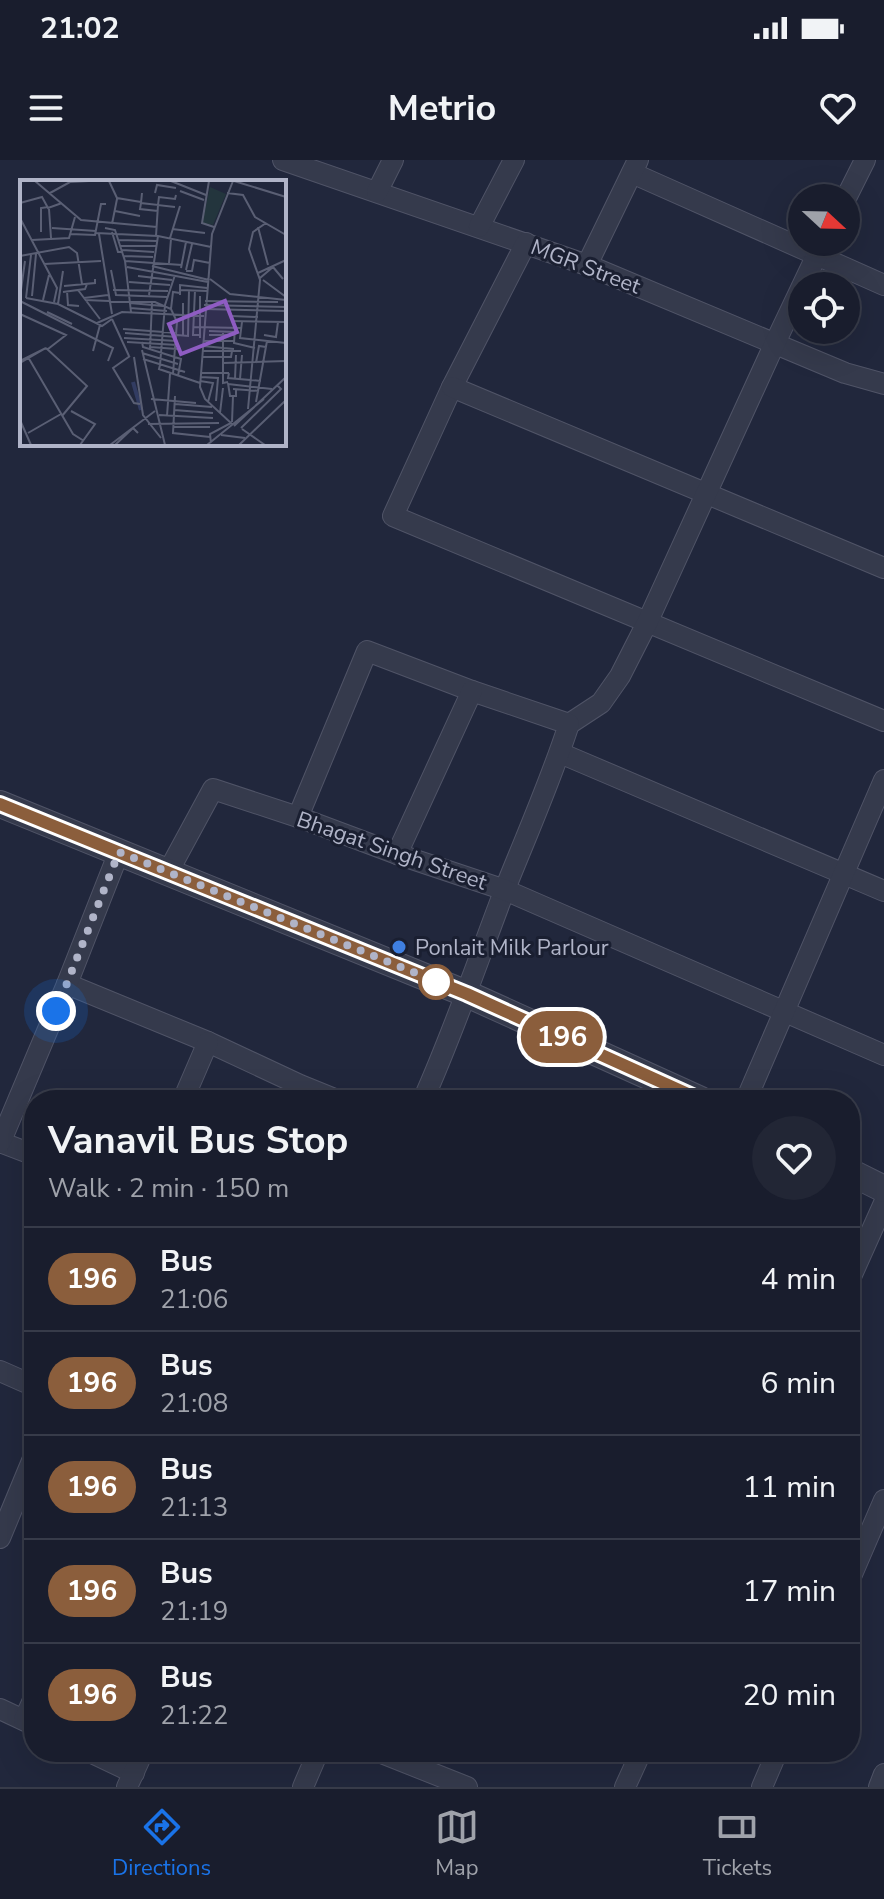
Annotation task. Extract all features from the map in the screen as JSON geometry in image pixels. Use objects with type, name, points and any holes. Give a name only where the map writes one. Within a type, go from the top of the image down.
[{"type":"street","name":"MGR Street","points":[[283,160],[587,265],[845,373],[884,384]]},
{"type":"street","points":[[377,192],[393,160]]},
{"type":"street","points":[[479,227],[514,160]]},
{"type":"street","points":[[853,184],[865,160]]},
{"type":"street","points":[[587,265],[635,167],[788,234]]},
{"type":"street","points":[[526,243],[452,387],[393,516],[884,721]]},
{"type":"street","points":[[298,817],[367,651],[569,724],[601,703],[620,676],[647,623],[816,256]]},
{"type":"street","points":[[834,256],[884,285]]},
{"type":"street","points":[[452,387],[884,568]]},
{"type":"street","points":[[397,854],[472,691]]},
{"type":"street","name":"Bhagat Singh Street","points":[[168,872],[213,789],[505,890],[569,724]]},
{"type":"street","points":[[560,753],[884,891]]},
{"type":"street","points":[[750,1090],[884,780]]},
{"type":"street","points":[[0,804],[467,994],[679,1090]]},
{"type":"street","points":[[24,1151],[0,1142],[119,852]]},
{"type":"street","points":[[427,1090],[505,890],[884,1055]]},
{"type":"street","points":[[67,984],[208,1042],[291,1090]]},
{"type":"street","points":[[187,1090],[208,1042]]},
{"type":"street","points":[[860,1177],[884,1189]]},
{"type":"street","points":[[860,1257],[884,1203]]},
{"type":"street","points":[[0,1371],[24,1382]]},
{"type":"street","points":[[0,1538],[24,1480]]},
{"type":"street","points":[[860,1556],[884,1500]]},
{"type":"street","points":[[0,1709],[24,1720]]},
{"type":"street","points":[[105,1762],[131,1780]]},
{"type":"street","points":[[303,1787],[314,1762]]},
{"type":"street","points":[[402,1762],[456,1785]]},
{"type":"street","points":[[625,1787],[636,1762]]},
{"type":"street","points":[[762,1787],[773,1762]]},
{"type":"street","points":[[879,1787],[884,1774]]},
{"type":"bus line","name":"196","points":[[0,804],[467,994],[679,1090]]},
{"type":"place","name":"Ponlait Milk Parlour","points":[[399,947]]},
{"type":"route","points":[[56,1011],[119,852],[440,983],[436,982]]}]
